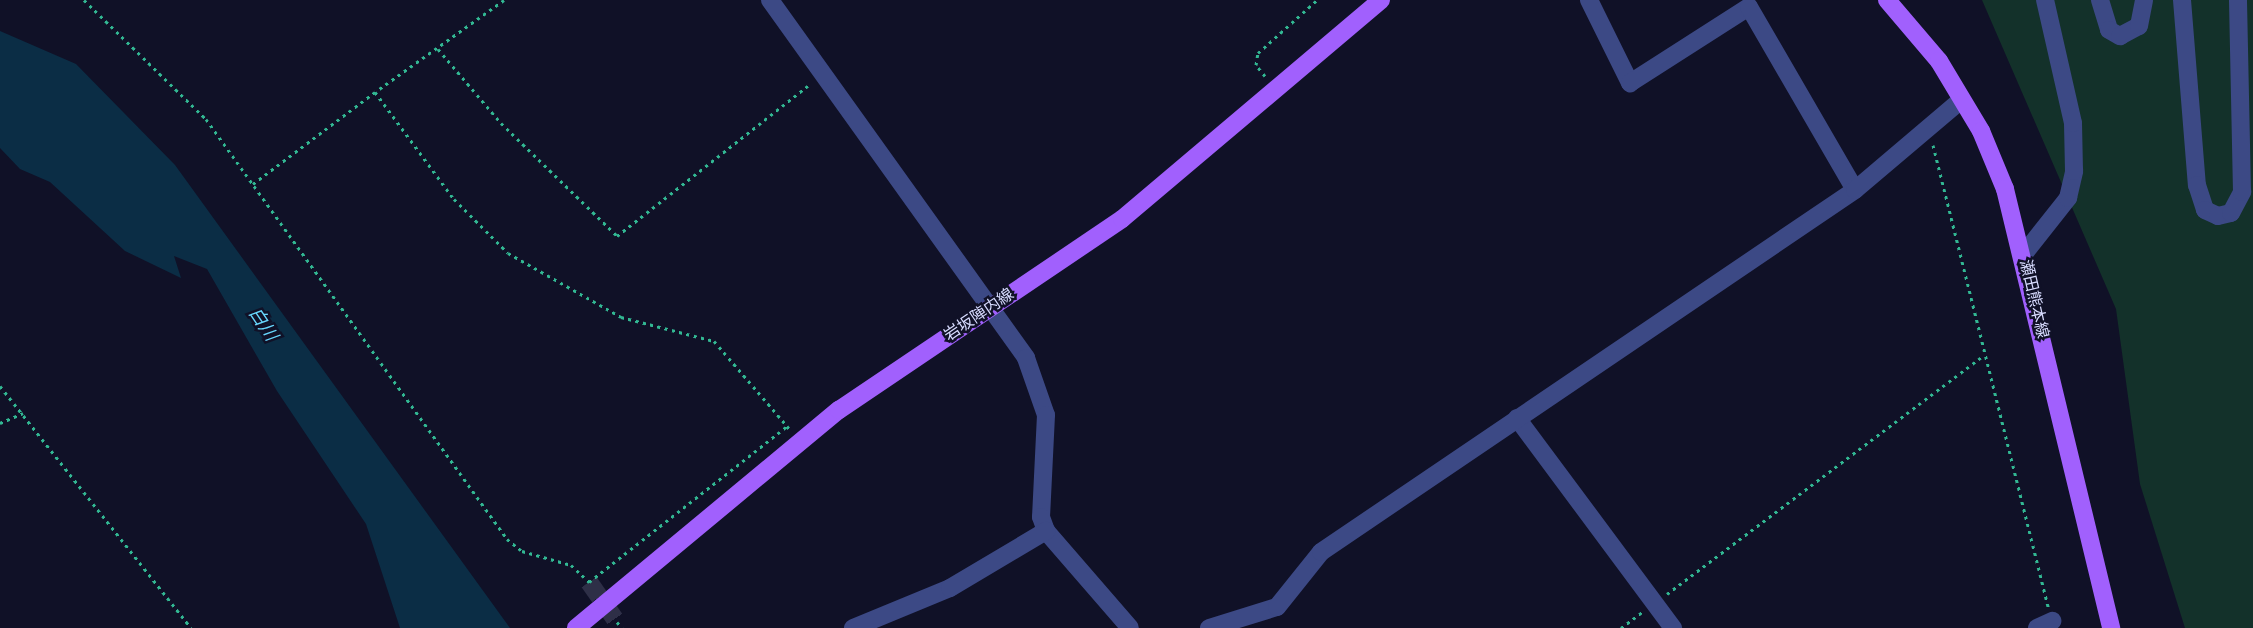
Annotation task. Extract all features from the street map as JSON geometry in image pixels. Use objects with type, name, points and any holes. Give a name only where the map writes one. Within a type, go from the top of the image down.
[{"type":"main road","name":"岩坂陣内線","points":[[576,628],[800,440],[1122,219],[1381,0]]},
{"type":"main road","name":"瀬田熊本線","points":[[1887,0],[1939,61],[2005,189],[2024,255],[2111,628]]},
{"type":"street","points":[[770,0],[992,307],[1026,358],[1046,415],[1041,517],[1046,531],[1130,628]]},
{"type":"street","points":[[1589,0],[1629,83],[1749,7],[1855,190]]},
{"type":"street","points":[[2024,255],[2068,198],[2074,171],[2073,123],[2045,0]]},
{"type":"street","points":[[2100,0],[2109,30],[2120,36],[2139,26],[2144,0]]},
{"type":"street","points":[[2182,0],[2197,185],[2205,210],[2218,216],[2230,213],[2242,192],[2238,0]]},
{"type":"street","points":[[1209,628],[1233,624],[1277,607],[1322,552],[1855,190],[1961,100]]},
{"type":"street","points":[[1517,418],[1673,628]]},
{"type":"street","points":[[853,628],[950,588],[1046,531]]},
{"type":"path","points":[[84,0],[206,119],[507,539],[522,551],[571,565],[589,582],[787,426]]},
{"type":"path","points":[[253,184],[375,92],[504,0]]},
{"type":"path","points":[[1276,88],[1256,65],[1258,53],[1317,0]]},
{"type":"path","points":[[438,49],[501,123],[618,236],[823,73]]},
{"type":"path","points":[[375,92],[454,199],[508,253],[621,316],[714,341],[800,440]]},
{"type":"path","points":[[1928,129],[1984,355],[2044,624]]},
{"type":"path","points":[[1621,628],[1984,355]]},
{"type":"path","points":[[0,386],[191,628]]},
{"type":"path","points":[[0,423],[23,413]]},
{"type":"path","points":[[617,621],[622,628]]},
{"type":"green space","points":[[1982,0],[2253,0],[2253,628],[2185,628],[2140,484],[2116,309]]},
{"type":"water","name":"白川","points":[[0,31],[76,64],[175,165],[510,628],[400,628],[366,524],[277,391],[207,269],[174,256],[181,278],[125,251],[50,182],[20,169],[0,148]]},
{"type":"tunnel","points":[[589,582],[617,622]]}]
